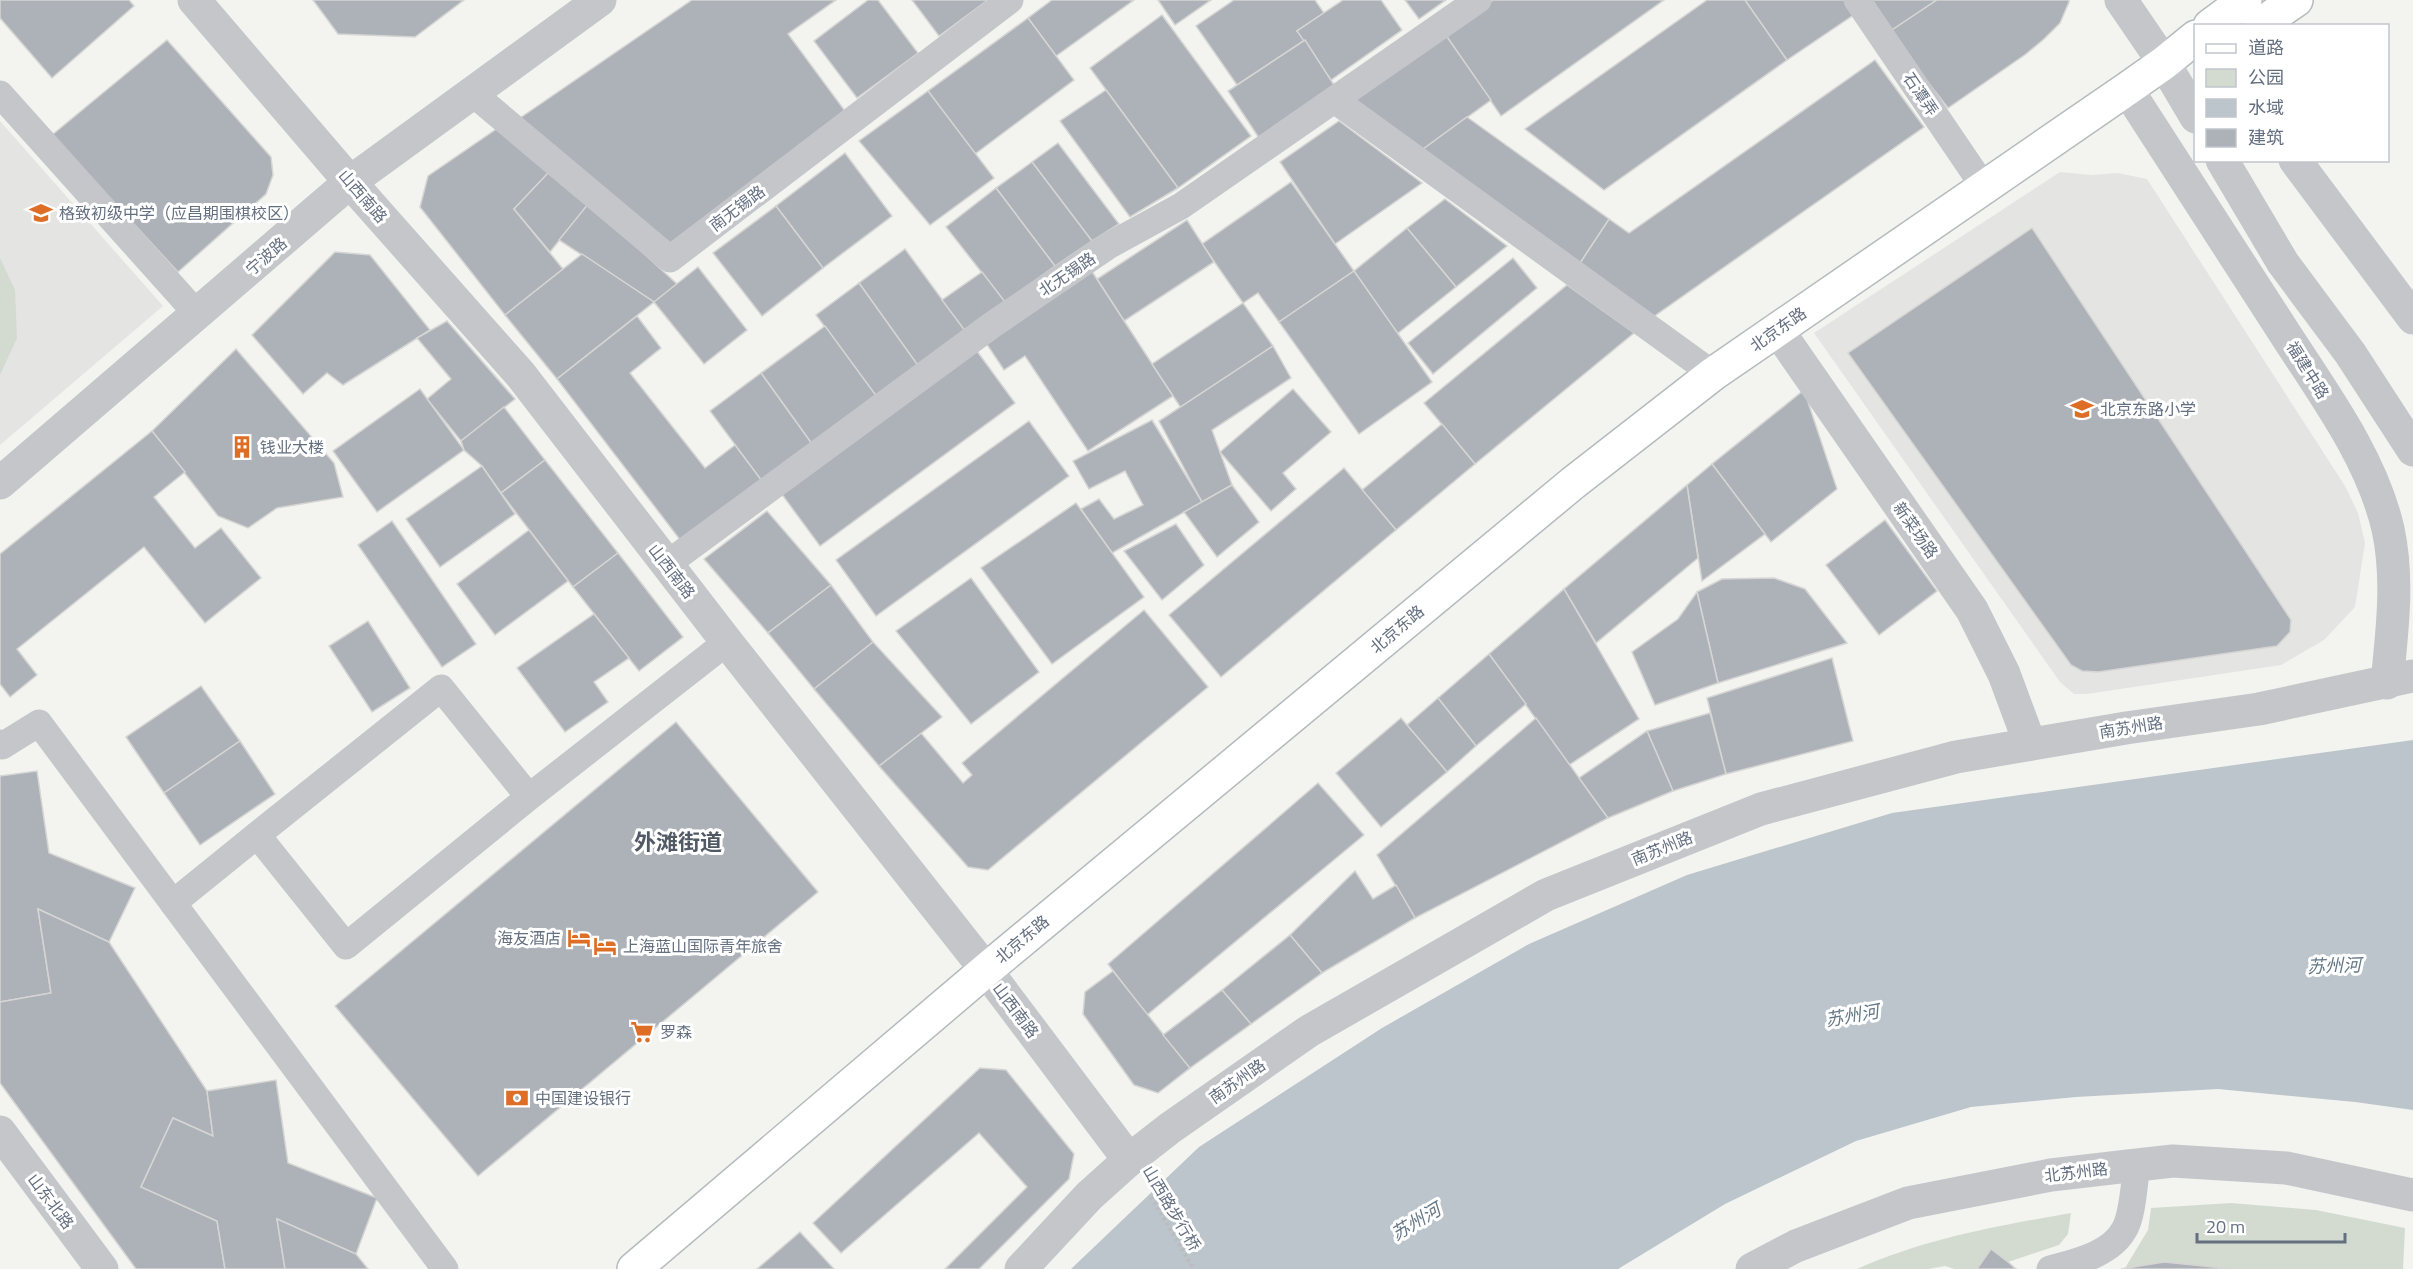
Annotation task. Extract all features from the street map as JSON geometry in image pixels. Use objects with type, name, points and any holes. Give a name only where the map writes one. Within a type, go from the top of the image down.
[{"type":"main road","points":[[2213,24],[2245,0]]},
{"type":"main road","points":[[2261,24],[2296,0]]},
{"type":"main road","name":"北京东路","points":[[634,1269],[986,970],[1573,483],[1713,374],[2127,89],[2194,39]]},
{"type":"main road","points":[[2164,63],[2194,57]]},
{"type":"street","name":"山西南路","points":[[194,0],[350,182],[521,375],[727,642],[986,970],[1129,1160]]},
{"type":"street","name":"宁波路","points":[[0,483],[350,182],[600,0]]},
{"type":"street","points":[[2121,0],[2164,63],[2194,114]]},
{"type":"street","name":"福建中路","points":[[2127,89],[2310,373],[2350,439],[2373,483],[2387,528],[2394,567],[2394,618],[2400,679]]},
{"type":"street","points":[[2223,162],[2283,263],[2350,353],[2413,450]]},
{"type":"street","points":[[2296,162],[2413,318]]},
{"type":"street","name":"新菜场路","points":[[1777,329],[1972,610],[2004,674],[2030,744]]},
{"type":"street","name":"南苏州路","points":[[1021,1269],[1089,1196],[1129,1160],[1170,1128],[1309,1030],[1546,895],[1761,808],[1956,757],[2259,709],[2400,679]]},
{"type":"street","name":"山东北路","points":[[6,1152],[102,1269]]},
{"type":"street","name":"北苏州路","points":[[1752,1269],[1796,1246],[1908,1203],[2051,1175],[2137,1165],[2173,1161],[2286,1168],[2413,1195]]},
{"type":"lane","name":"南无锡路","points":[[471,92],[670,258],[1010,0]]},
{"type":"lane","name":"北无锡路","points":[[667,564],[992,325],[1108,246],[1181,206],[1336,101],[1478,0]]},
{"type":"lane","name":"石潭弄","points":[[1857,0],[1984,187]]},
{"type":"lane","points":[[0,94],[198,315]]},
{"type":"lane","points":[[1336,101],[1713,374]]},
{"type":"lane","points":[[257,835],[346,946],[529,797],[727,642]]},
{"type":"lane","points":[[173,903],[441,688],[529,797]]},
{"type":"lane","points":[[0,743],[2,746],[39,723],[445,1269]]},
{"type":"lane","points":[[2049,1269],[2076,1262],[2104,1250],[2124,1230],[2137,1165]]},
{"type":"path","name":"山西路步行桥","points":[[1129,1160],[1194,1269]]},
{"type":"shaded area","name":"格致初级中学（应昌期围棋校区）","points":[[0,121],[163,306],[0,445]]},
{"type":"shaded area","name":"北京东路小学","points":[[2060,172],[2092,175],[2118,173],[2147,179],[2345,486],[2358,513],[2365,543],[2355,607],[2324,640],[2281,665],[2087,694],[2074,694],[2060,682],[1814,333]]},
{"type":"green space","points":[[0,258],[15,290],[17,338],[0,375]]},
{"type":"green space","points":[[2231,1203],[2316,1210],[2405,1228],[2403,1269],[2233,1269],[2164,1262],[2125,1268],[2148,1230],[2151,1208]]},
{"type":"green space","points":[[2071,1213],[2068,1234],[2059,1245],[2008,1262],[1991,1249],[1977,1269],[1954,1269],[1945,1266],[1928,1269],[1857,1269],[1936,1241],[1989,1228]]},
{"type":"water","name":"苏州河","points":[[2413,740],[2413,1110],[2218,1089],[2076,1097],[1971,1107],[1856,1141],[1725,1204],[1618,1269],[1071,1269],[1199,1147],[1382,1028],[1529,944],[1687,875],[1892,813]]},
{"type":"building","points":[[0,0],[129,0],[134,6],[52,78],[0,18]]},
{"type":"building","points":[[313,0],[464,0],[415,37],[338,34]]},
{"type":"building","points":[[692,0],[836,0],[788,34],[845,111],[669,247],[520,118]]},
{"type":"building","points":[[868,0],[878,0],[918,53],[857,98],[814,41]]},
{"type":"building","points":[[912,0],[988,0],[939,36]]},
{"type":"building","points":[[1052,0],[1134,0],[1056,56],[1028,18]]},
{"type":"building","points":[[1158,0],[1211,0],[1175,25]]},
{"type":"building","points":[[1234,0],[1315,0],[1324,13],[1297,31],[1305,40],[1237,85],[1196,26]]},
{"type":"building","points":[[1343,0],[1381,0],[1402,30],[1331,80],[1297,31]]},
{"type":"building","points":[[1405,0],[1446,0],[1419,19]]},
{"type":"building","points":[[1493,0],[1664,0],[1501,116],[1445,34]]},
{"type":"building","points":[[1707,0],[1745,0],[1787,60],[1604,190],[1525,129]]},
{"type":"building","points":[[1745,0],[1845,0],[1855,14],[1787,60]]},
{"type":"building","points":[[1868,0],[1937,0],[1889,32]]},
{"type":"building","points":[[1937,0],[2069,0],[2069,2],[2060,23],[2044,39],[1948,108],[1889,32]]},
{"type":"building","points":[[1162,15],[1251,136],[1178,188],[1090,68]]},
{"type":"building","points":[[1028,18],[1074,80],[975,154],[928,91]]},
{"type":"building","points":[[1445,34],[1491,100],[1419,152],[1353,99]]},
{"type":"building","points":[[167,40],[271,157],[273,175],[266,194],[178,272],[52,135]]},
{"type":"building","points":[[1305,40],[1336,88],[1259,138],[1228,91]]},
{"type":"building","points":[[1875,60],[1924,127],[1653,317],[1578,266],[1609,219],[1629,233]]},
{"type":"building","points":[[1106,90],[1178,188],[1130,217],[1060,121]]},
{"type":"building","points":[[928,91],[994,178],[930,225],[859,141]]},
{"type":"building","points":[[1467,117],[1609,219],[1578,266],[1419,152]]},
{"type":"building","points":[[1339,121],[1422,183],[1335,244],[1280,162]]},
{"type":"building","points":[[498,128],[550,171],[514,209],[563,269],[505,315],[420,207],[428,176]]},
{"type":"building","points":[[1058,143],[1119,224],[1092,241],[1032,162]]},
{"type":"building","points":[[845,153],[892,216],[823,268],[776,206]]},
{"type":"building","points":[[1032,162],[1092,241],[1055,266],[996,188]]},
{"type":"building","points":[[550,171],[589,203],[550,252],[514,209]]},
{"type":"building","points":[[1291,182],[1354,271],[1279,322],[1258,293],[1243,303],[1202,244]]},
{"type":"building","points":[[996,188],[1055,266],[1005,302],[946,227]]},
{"type":"building","points":[[1445,199],[1507,246],[1456,287],[1407,228]]},
{"type":"building","points":[[589,203],[677,284],[654,302],[559,240]]},
{"type":"building","points":[[776,206],[823,268],[762,316],[713,253]]},
{"type":"building","points":[[1187,220],[1214,262],[1124,321],[1097,279]]},
{"type":"building","points":[[1407,228],[1456,287],[1397,334],[1354,271]]},
{"type":"building","points":[[2032,228],[2291,620],[2290,632],[2277,646],[2098,672],[2082,671],[2071,665],[1848,353]]},
{"type":"building","points":[[905,249],[966,332],[919,367],[859,283]]},
{"type":"building","points":[[335,252],[370,255],[430,330],[343,385],[327,373],[303,394],[252,335]]},
{"type":"building","points":[[582,254],[654,302],[557,379],[505,315]]},
{"type":"building","points":[[1513,258],[1537,288],[1433,374],[1408,343]]},
{"type":"building","points":[[698,267],[747,330],[704,364],[654,302]]},
{"type":"building","points":[[1091,270],[1173,396],[1088,451],[1025,356],[1004,370],[984,340]]},
{"type":"building","points":[[1354,271],[1432,382],[1359,434],[1279,322]]},
{"type":"building","points":[[982,272],[1005,302],[966,332],[942,300]]},
{"type":"building","points":[[859,283],[919,367],[877,397],[816,315]]},
{"type":"building","points":[[1567,285],[1634,333],[1475,464],[1424,403]]},
{"type":"building","points":[[1243,303],[1273,346],[1181,408],[1152,364]]},
{"type":"building","points":[[637,316],[661,348],[630,373],[705,468],[735,445],[763,482],[681,541],[557,379]]},
{"type":"building","points":[[447,321],[515,399],[461,441],[427,399],[451,379],[417,338]]},
{"type":"building","points":[[825,326],[877,397],[812,444],[761,373]]},
{"type":"building","points":[[1273,346],[1291,378],[1212,430],[1232,485],[1202,502],[1159,421]]},
{"type":"building","points":[[974,347],[1015,403],[820,546],[778,489]]},
{"type":"building","name":"钱业大楼","points":[[236,349],[334,463],[343,497],[277,508],[248,528],[218,516],[152,431]]},
{"type":"building","points":[[761,373],[812,444],[762,481],[710,411]]},
{"type":"building","points":[[420,389],[464,450],[377,512],[333,451]]},
{"type":"building","points":[[1293,389],[1331,432],[1283,473],[1296,489],[1271,511],[1220,452]]},
{"type":"building","points":[[1804,390],[1837,489],[1771,542],[1712,464]]},
{"type":"building","points":[[504,407],[545,460],[501,493],[482,466],[464,450],[461,441]]},
{"type":"building","points":[[1152,420],[1202,502],[1112,553],[1081,509],[1099,499],[1114,519],[1143,505],[1125,471],[1089,489],[1073,461]]},
{"type":"building","points":[[1029,421],[1069,476],[876,616],[836,560]]},
{"type":"building","points":[[1442,424],[1475,464],[1396,530],[1362,490]]},
{"type":"building","points":[[152,431],[185,472],[154,497],[195,548],[221,528],[261,578],[205,623],[144,547],[17,649],[37,675],[10,697],[0,684],[0,554]]},
{"type":"building","points":[[545,460],[618,553],[573,587],[501,493]]},
{"type":"building","points":[[1712,464],[1765,534],[1702,581],[1687,485]]},
{"type":"building","points":[[482,466],[515,514],[440,567],[406,519]]},
{"type":"building","points":[[1344,468],[1396,530],[1221,677],[1169,615]]},
{"type":"building","points":[[1232,485],[1259,522],[1217,557],[1184,512]]},
{"type":"building","points":[[1687,485],[1698,558],[1596,643],[1564,589]]},
{"type":"building","points":[[1076,503],[1144,597],[1052,664],[981,568]]},
{"type":"building","points":[[767,511],[831,585],[768,633],[704,559]]},
{"type":"building","points":[[1885,520],[1937,591],[1879,635],[1826,565]]},
{"type":"building","points":[[392,521],[476,644],[442,667],[358,545]]},
{"type":"building","points":[[1176,524],[1204,565],[1162,600],[1124,551]]},
{"type":"building","points":[[529,530],[568,581],[495,635],[457,584]]},
{"type":"building","points":[[618,553],[683,637],[639,671],[573,587]]},
{"type":"building","points":[[971,578],[1039,672],[971,724],[896,631]]},
{"type":"building","points":[[1774,578],[1805,589],[1847,643],[1718,683],[1697,592],[1722,579]]},
{"type":"building","points":[[831,585],[873,642],[814,689],[768,633]]},
{"type":"building","points":[[1564,589],[1639,719],[1569,765],[1489,654]]},
{"type":"building","points":[[1697,592],[1718,683],[1655,705],[1632,652],[1678,619]]},
{"type":"building","points":[[1144,610],[1208,687],[988,870],[968,867],[879,766],[921,733],[963,783],[972,775],[962,763]]},
{"type":"building","points":[[594,614],[629,658],[594,682],[608,702],[565,732],[517,668]]},
{"type":"building","points":[[368,621],[410,688],[372,712],[329,646]]},
{"type":"building","points":[[873,642],[942,717],[879,766],[814,689]]},
{"type":"building","points":[[1489,654],[1526,704],[1476,746],[1438,698]]},
{"type":"building","points":[[1832,658],[1853,741],[1726,774],[1707,698]]},
{"type":"building","points":[[201,686],[240,741],[164,793],[126,737]]},
{"type":"building","points":[[1438,698],[1476,746],[1447,772],[1407,725]]},
{"type":"building","points":[[1710,713],[1726,774],[1673,791],[1647,731]]},
{"type":"building","points":[[1401,718],[1447,772],[1381,827],[1336,773]]},
{"type":"building","points":[[1536,718],[1608,818],[1415,918],[1377,855]]},
{"type":"building","points":[[676,722],[818,892],[478,1176],[335,1006]]},
{"type":"building","points":[[1647,731],[1673,791],[1608,818],[1579,778]]},
{"type":"building","points":[[240,741],[275,794],[200,845],[164,793]]},
{"type":"building","points":[[37,771],[49,853],[135,888],[109,942],[38,909],[51,993],[0,1002],[0,776]]},
{"type":"building","points":[[1318,783],[1364,835],[1147,1015],[1108,964]]},
{"type":"building","points":[[1355,871],[1373,899],[1396,885],[1415,918],[1322,973],[1290,935]]},
{"type":"building","points":[[38,909],[109,942],[207,1091],[213,1136],[173,1118],[141,1187],[217,1221],[225,1269],[136,1269],[0,1083],[0,1002],[51,993]]},
{"type":"building","points":[[1290,935],[1322,973],[1251,1024],[1222,990]]},
{"type":"building","points":[[1113,971],[1190,1068],[1158,1093],[1134,1085],[1083,1014],[1085,992]]},
{"type":"building","points":[[1222,990],[1251,1024],[1190,1068],[1163,1035]]},
{"type":"building","points":[[980,1068],[1006,1070],[1074,1154],[1069,1179],[979,1269],[945,1269],[1027,1187],[979,1133],[841,1253],[813,1223]]},
{"type":"building","points":[[276,1080],[288,1163],[377,1198],[356,1254],[277,1219],[285,1269],[225,1269],[217,1221],[141,1187],[173,1118],[213,1136],[207,1091]]},
{"type":"building","points":[[277,1219],[356,1254],[368,1269],[285,1269]]},
{"type":"building","points":[[800,1232],[834,1269],[757,1269]]},
{"type":"building","points":[[1991,1249],[2008,1262],[2016,1269],[1977,1269]]},
{"type":"building","points":[[2164,1262],[2233,1269],[2121,1269]]},
{"type":"place","name":"格致初级中学（应昌期围棋校区）","points":[[41,213]]},
{"type":"place","name":"北京东路小学","points":[[2082,409]]},
{"type":"place","name":"钱业大楼","points":[[242,447]]},
{"type":"place","name":"海友酒店","points":[[579,938]]},
{"type":"place","name":"上海蓝山国际青年旅舍","points":[[605,946]]},
{"type":"place","name":"罗森","points":[[642,1032]]},
{"type":"place","name":"中国建设银行","points":[[517,1098]]},
{"type":"district","name":"外滩街道","points":[[678,842]]}]
